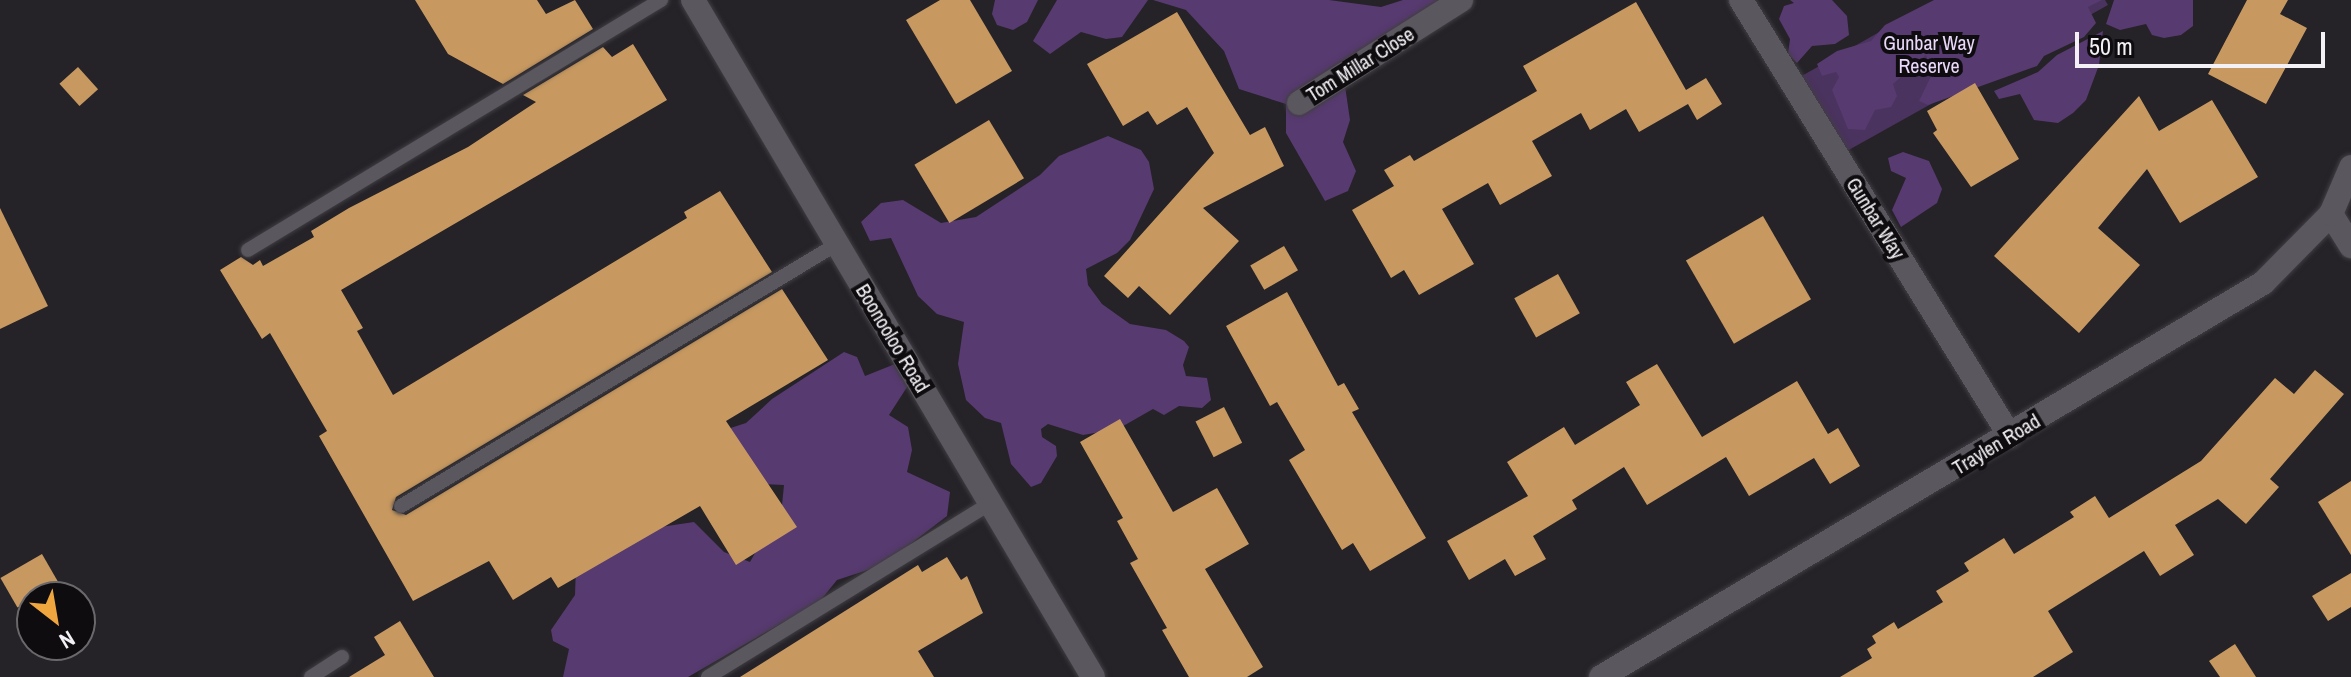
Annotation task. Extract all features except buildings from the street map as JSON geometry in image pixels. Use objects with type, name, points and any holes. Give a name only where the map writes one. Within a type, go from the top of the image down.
[{"type":"street","name":"Boonooloo Road","points":[[693,0],[1093,677]]},
{"type":"street","name":"Tom Millar Close","points":[[1299,103],[1461,0]]},
{"type":"street","name":"Gunbar Way","points":[[1741,0],[2010,436]]},
{"type":"street","name":"Traylen Road","points":[[1601,677],[2263,283],[2331,214],[2351,167]]},
{"type":"street","points":[[2331,214],[2351,246]]},
{"type":"lane","points":[[248,250],[661,0]]},
{"type":"lane","points":[[401,506],[837,244]]},
{"type":"lane","points":[[708,677],[991,503]]},
{"type":"lane","points":[[311,677],[342,657]]},
{"type":"green space","points":[[995,0],[1038,0],[1027,22],[1013,30],[997,25],[992,14]]},
{"type":"green space","points":[[1057,0],[1148,0],[1122,37],[1106,39],[1081,32],[1050,54],[1033,41]]},
{"type":"green space","points":[[1153,0],[1329,0],[1381,7],[1403,0],[1438,0],[1345,86],[1350,120],[1343,142],[1356,171],[1348,191],[1325,201],[1286,133],[1286,104],[1239,89],[1224,51],[1186,10]]},
{"type":"green space","points":[[1790,0],[1832,0],[1847,16],[1849,35],[1835,44],[1812,46],[1797,63],[1788,54],[1790,39],[1779,19],[1784,6],[1794,3]]},
{"type":"green space","name":"Gunbar Way Reserve","points":[[1934,0],[2102,0],[2088,7],[2096,23],[2084,37],[2044,56],[2037,66],[1928,105],[1919,101],[1931,76],[1926,55],[1893,84],[1897,96],[1891,107],[1875,110],[1865,130],[1848,129],[1832,90],[1839,77],[1836,72],[1822,76],[1817,64],[1837,51],[1871,41],[1885,25]]},
{"type":"green space","name":"Gunbar Way Reserve","points":[[1936,0],[2105,0],[2108,5],[1838,156],[1791,82]]},
{"type":"green space","points":[[2114,0],[2193,0],[2193,26],[2181,35],[2164,38],[2152,35],[2146,24],[2120,30],[2106,24]]},
{"type":"green space","points":[[2103,31],[2099,65],[2086,100],[2058,123],[2034,120],[2020,94],[1999,99],[1994,91],[2038,72],[2057,55]]},
{"type":"green space","points":[[1108,136],[1141,150],[1149,162],[1154,189],[1130,240],[1117,253],[1086,269],[1088,285],[1102,304],[1130,324],[1166,330],[1184,341],[1189,347],[1183,365],[1186,376],[1207,378],[1211,400],[1202,408],[1179,406],[1164,415],[1153,409],[1118,429],[1083,435],[1048,424],[1041,429],[1042,437],[1056,446],[1057,456],[1041,483],[1031,487],[1011,464],[1001,423],[985,418],[966,400],[958,364],[964,322],[937,314],[918,296],[891,238],[870,241],[861,222],[881,203],[903,200],[941,223],[976,217],[1040,175],[1059,156]]},
{"type":"green space","points":[[1903,152],[1929,161],[1942,189],[1937,203],[1901,227],[1892,210],[1906,178],[1891,171],[1888,158]]},
{"type":"green space","points":[[844,352],[857,357],[865,376],[895,364],[909,384],[889,415],[908,427],[912,450],[907,472],[950,492],[947,516],[883,565],[837,580],[820,601],[688,677],[563,677],[569,649],[553,641],[551,630],[575,595],[576,565],[647,529],[694,522],[724,552],[750,562],[782,505],[784,485],[762,484],[718,432],[746,423],[772,399]]}]
